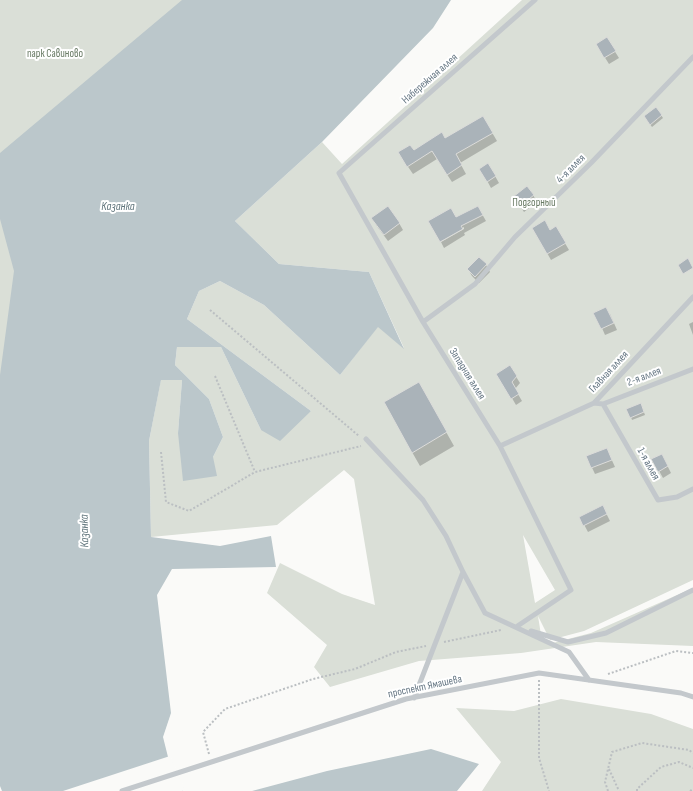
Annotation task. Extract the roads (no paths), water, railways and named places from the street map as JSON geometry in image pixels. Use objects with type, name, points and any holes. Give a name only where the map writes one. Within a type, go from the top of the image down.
[{"type":"lane","name":"Набережная аллея","points":[[339,173],[535,0]]},
{"type":"lane","name":"4-я аллея","points":[[423,322],[475,284],[515,237],[591,163],[693,57]]},
{"type":"lane","name":"Западная аллея","points":[[339,173],[423,322],[500,446],[571,590],[516,627]]},
{"type":"lane","name":"Главная аллея","points":[[500,446],[594,403],[693,297]]},
{"type":"lane","name":"2-я аллея","points":[[603,404],[693,369]]},
{"type":"lane","points":[[594,403],[603,404]]},
{"type":"lane","name":"1-я аллея","points":[[603,404],[658,500],[677,497],[693,489]]},
{"type":"lane","points":[[364,439],[423,500],[446,536],[485,613],[569,652],[589,680]]},
{"type":"lane","points":[[414,698],[463,572]]},
{"type":"lane","points":[[516,627],[568,642],[606,633],[693,590]]},
{"type":"lane","name":"проспект Ямашева","points":[[122,791],[406,700],[539,673],[680,693],[693,697]]},
{"type":"water","name":"Казанка","points":[[182,0],[451,0],[433,28],[322,142],[235,221],[279,264],[369,272],[404,349],[378,327],[340,375],[264,305],[220,281],[199,291],[187,319],[311,411],[280,441],[261,430],[221,347],[177,347],[175,365],[209,399],[223,437],[213,457],[217,476],[183,481],[178,433],[182,380],[161,380],[149,441],[151,537],[220,546],[271,536],[276,567],[172,569],[157,595],[171,713],[163,737],[169,761],[183,791],[2,791],[0,786],[0,375],[14,271],[0,219],[0,153]]},
{"type":"water","points":[[431,749],[479,764],[457,791],[252,791],[327,771]]},
{"type":"park label","name":"парк Савиново","points":[[55,54]]},
{"type":"park label","name":"Подгорный","points":[[534,203]]}]
